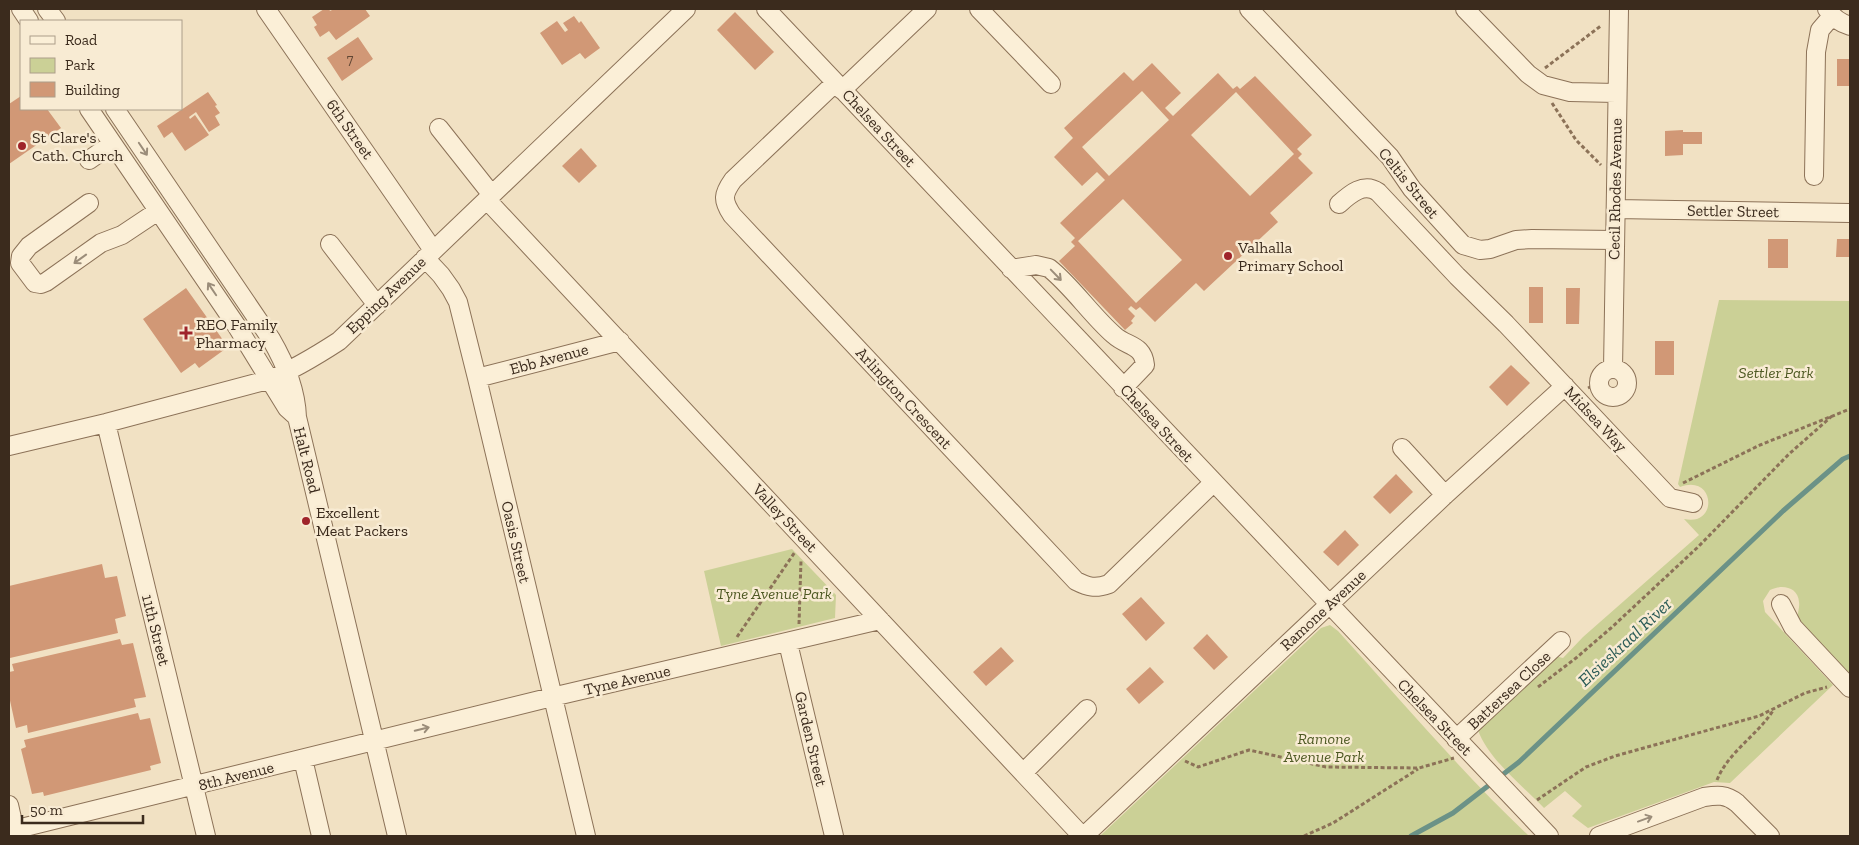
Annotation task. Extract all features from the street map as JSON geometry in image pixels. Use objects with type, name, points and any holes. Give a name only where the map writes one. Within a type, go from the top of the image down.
[{"type":"street","points":[[21,9],[28,20]]},
{"type":"street","points":[[47,9],[55,20]]},
{"type":"street","name":"6th Street","points":[[266,9],[429,254]]},
{"type":"street","name":"Chelsea Street","points":[[766,9],[1329,605],[1461,749],[1527,803],[1548,836]]},
{"type":"street","name":"Arlington Crescent","points":[[927,9],[733,180],[726,190],[724,198],[727,207],[1076,581],[1088,587],[1098,588],[1109,584],[1213,483]]},
{"type":"street","points":[[979,9],[1051,84]]},
{"type":"street","name":"Celtis Street","points":[[1249,9],[1390,157],[1412,189],[1463,245],[1480,250],[1516,240],[1615,240]]},
{"type":"street","points":[[1465,9],[1535,80],[1561,91],[1616,93]]},
{"type":"street","name":"Cecil Rhodes Avenue","points":[[1613,369],[1616,93],[1619,11]]},
{"type":"street","name":"Epping Avenue","points":[[9,446],[106,423],[268,380],[288,372],[338,341],[489,198],[678,12]]},
{"type":"street","points":[[1814,176],[1816,52],[1820,30],[1829,12],[1840,22],[1850,26]]},
{"type":"street","name":"Halt Road","points":[[90,110],[236,325],[268,380],[287,408],[297,417],[397,836]]},
{"type":"street","points":[[116,110],[271,338],[288,372],[296,400],[297,417]]},
{"type":"street","name":"Valley Street","points":[[439,128],[489,198],[620,341],[1083,836]]},
{"type":"street","points":[[90,160],[112,144]]},
{"type":"street","name":"Midsea Way","points":[[1339,204],[1350,194],[1366,187],[1376,190],[1457,276],[1506,324],[1670,498],[1693,503]]},
{"type":"street","points":[[89,202],[23,252],[20,263],[32,280],[38,284],[46,282],[101,243],[122,235],[158,211]]},
{"type":"street","name":"Settler Street","points":[[1616,209],[1850,213]]},
{"type":"street","points":[[330,244],[377,305]]},
{"type":"street","name":"Oasis Street","points":[[429,254],[441,275],[452,289],[458,302],[478,378],[586,836]]},
{"type":"street","points":[[1012,269],[1036,265],[1049,268],[1114,336],[1141,351],[1146,365],[1123,388]]},
{"type":"street","name":"Ebb Avenue","points":[[478,378],[620,341]]},
{"type":"street","points":[[1613,369],[1618,370],[1626,378],[1626,384],[1622,393],[1618,396],[1607,396],[1592,388],[1603,373],[1613,369]]},
{"type":"street","name":"Ramone Avenue","points":[[1083,836],[1445,495],[1565,386]]},
{"type":"street","name":"11th Street","points":[[106,423],[206,836]]},
{"type":"street","points":[[1402,448],[1445,495]]},
{"type":"street","points":[[1782,604],[1793,627],[1850,688]]},
{"type":"street","name":"Tyne Avenue","points":[[375,741],[793,637],[880,620]]},
{"type":"street","name":"Garden Street","points":[[793,637],[834,836]]},
{"type":"street","name":"Battersea Close","points":[[1461,749],[1561,642]]},
{"type":"street","points":[[1023,773],[1087,710]]},
{"type":"street","name":"8th Avenue","points":[[13,832],[375,741]]},
{"type":"street","points":[[303,759],[321,836]]},
{"type":"street","points":[[1599,836],[1704,797],[1721,795],[1732,798],[1737,802],[1770,836]]},
{"type":"street","points":[[9,805],[13,832]]},
{"type":"path","points":[[1616,180],[1576,140],[1535,80],[1619,11]]},
{"type":"path","points":[[1682,484],[1760,445],[1850,409]]},
{"type":"path","points":[[1533,691],[1611,628],[1718,528],[1789,454],[1832,416]]},
{"type":"path","points":[[733,643],[795,552]]},
{"type":"path","points":[[793,637],[801,558]]},
{"type":"path","points":[[1527,803],[1586,767],[1615,756],[1759,716],[1805,693],[1833,687]]},
{"type":"path","points":[[1716,785],[1718,777],[1731,759],[1767,720],[1774,709]]},
{"type":"path","points":[[1304,836],[1333,823],[1419,768],[1461,749]]},
{"type":"path","points":[[1171,754],[1198,767],[1249,750],[1326,767],[1419,768]]},
{"type":"green space","name":"Settler Park","points":[[1719,300],[1850,301],[1850,674],[1798,619],[1799,604],[1796,593],[1784,587],[1770,590],[1763,601],[1765,612],[1833,685],[1730,783],[1714,782],[1588,828],[1572,816],[1582,806],[1565,791],[1544,808],[1498,762],[1483,741],[1478,730],[1555,656],[1563,658],[1583,637],[1699,535],[1684,519],[1695,519],[1703,515],[1707,509],[1706,493],[1700,487],[1692,485],[1680,487],[1678,484]]},
{"type":"green space","name":"Tyne Avenue Park","points":[[792,549],[836,595],[835,618],[721,646],[704,571]]},
{"type":"green space","name":"Ramone Avenue Park","points":[[1330,625],[1338,631],[1455,761],[1529,836],[1100,836],[1321,628]]},
{"type":"building","points":[[324,9],[329,9],[330,11],[334,9],[365,9],[370,16],[336,40],[329,31],[320,37],[314,27],[317,25],[312,17]]},
{"type":"building","points":[[735,12],[774,52],[755,70],[717,30]]},
{"type":"building","points":[[574,16],[579,23],[581,21],[600,48],[585,59],[580,53],[562,65],[540,33],[557,21],[565,32],[568,30],[563,23]]},
{"type":"building","points":[[358,37],[373,59],[342,81],[327,58]]},
{"type":"building","points":[[1837,59],[1850,59],[1850,86],[1837,86]]},
{"type":"building","points":[[1152,63],[1181,93],[1165,108],[1173,116],[1218,73],[1233,89],[1237,86],[1240,89],[1255,76],[1312,135],[1297,149],[1302,154],[1298,158],[1313,173],[1270,213],[1278,222],[1204,291],[1196,283],[1155,322],[1140,307],[1136,310],[1131,306],[1128,309],[1135,316],[1131,321],[1133,323],[1125,330],[1059,261],[1075,246],[1071,242],[1075,238],[1060,223],[1105,180],[1097,172],[1082,186],[1054,157],[1073,138],[1064,128],[1124,72],[1133,81]],"holes":[[[1142,91],[1169,120],[1109,176],[1082,147]],[[1236,92],[1294,154],[1250,196],[1191,135]],[[1123,199],[1182,260],[1136,303],[1078,241]]]},
{"type":"building","points":[[208,92],[220,113],[215,116],[220,125],[209,132],[196,112],[189,117],[190,119],[195,115],[209,135],[185,151],[172,132],[164,138],[157,126]]},
{"type":"building","name":"St Clare's Cath. Church","points":[[20,97],[20,110],[48,110],[61,128],[9,164],[9,104]]},
{"type":"building","points":[[1683,130],[1683,132],[1702,132],[1702,144],[1683,144],[1683,155],[1665,156],[1665,131]]},
{"type":"building","points":[[581,148],[597,166],[579,183],[562,166]]},
{"type":"building","points":[[1768,239],[1788,239],[1788,268],[1768,268]]},
{"type":"building","points":[[1837,239],[1850,239],[1850,257],[1836,257]]},
{"type":"building","points":[[1529,287],[1543,287],[1543,323],[1529,323]]},
{"type":"building","name":"REO Family Pharmacy","points":[[186,288],[228,347],[199,368],[195,363],[181,373],[143,319]]},
{"type":"building","points":[[1566,288],[1580,288],[1579,324],[1566,324]]},
{"type":"building","points":[[1655,341],[1674,341],[1674,375],[1655,375]]},
{"type":"building","points":[[1511,365],[1530,383],[1507,406],[1489,387]]},
{"type":"building","points":[[1396,474],[1413,492],[1390,514],[1373,497]]},
{"type":"building","points":[[1345,530],[1359,545],[1338,566],[1323,552]]},
{"type":"building","points":[[102,564],[105,578],[117,576],[126,616],[115,619],[118,633],[10,658],[9,586]]},
{"type":"building","points":[[1141,597],[1165,623],[1146,641],[1122,614]]},
{"type":"building","points":[[1207,634],[1228,657],[1214,670],[1193,648]]},
{"type":"building","points":[[120,639],[122,645],[133,643],[146,697],[134,699],[136,707],[28,733],[27,725],[16,728],[9,696],[9,672],[14,671],[12,664]]},
{"type":"building","points":[[1001,647],[1014,661],[986,686],[973,672]]},
{"type":"building","points":[[1150,667],[1164,682],[1139,704],[1126,689]]},
{"type":"building","points":[[138,713],[140,720],[150,718],[161,763],[150,766],[151,770],[44,796],[43,792],[32,794],[21,749],[26,747],[24,740]]},
{"type":"waterway","name":"Elsieskraal River","points":[[1411,836],[1453,813],[1519,762],[1783,511],[1843,459],[1850,456]]},
{"type":"place","name":"St Clare's Cath. Church","points":[[22,146]]},
{"type":"place","name":"Valhalla Primary School","points":[[1228,256]]},
{"type":"place","name":"REO Family Pharmacy","points":[[186,333]]},
{"type":"place","name":"Excellent Meat Packers","points":[[306,521]]}]
